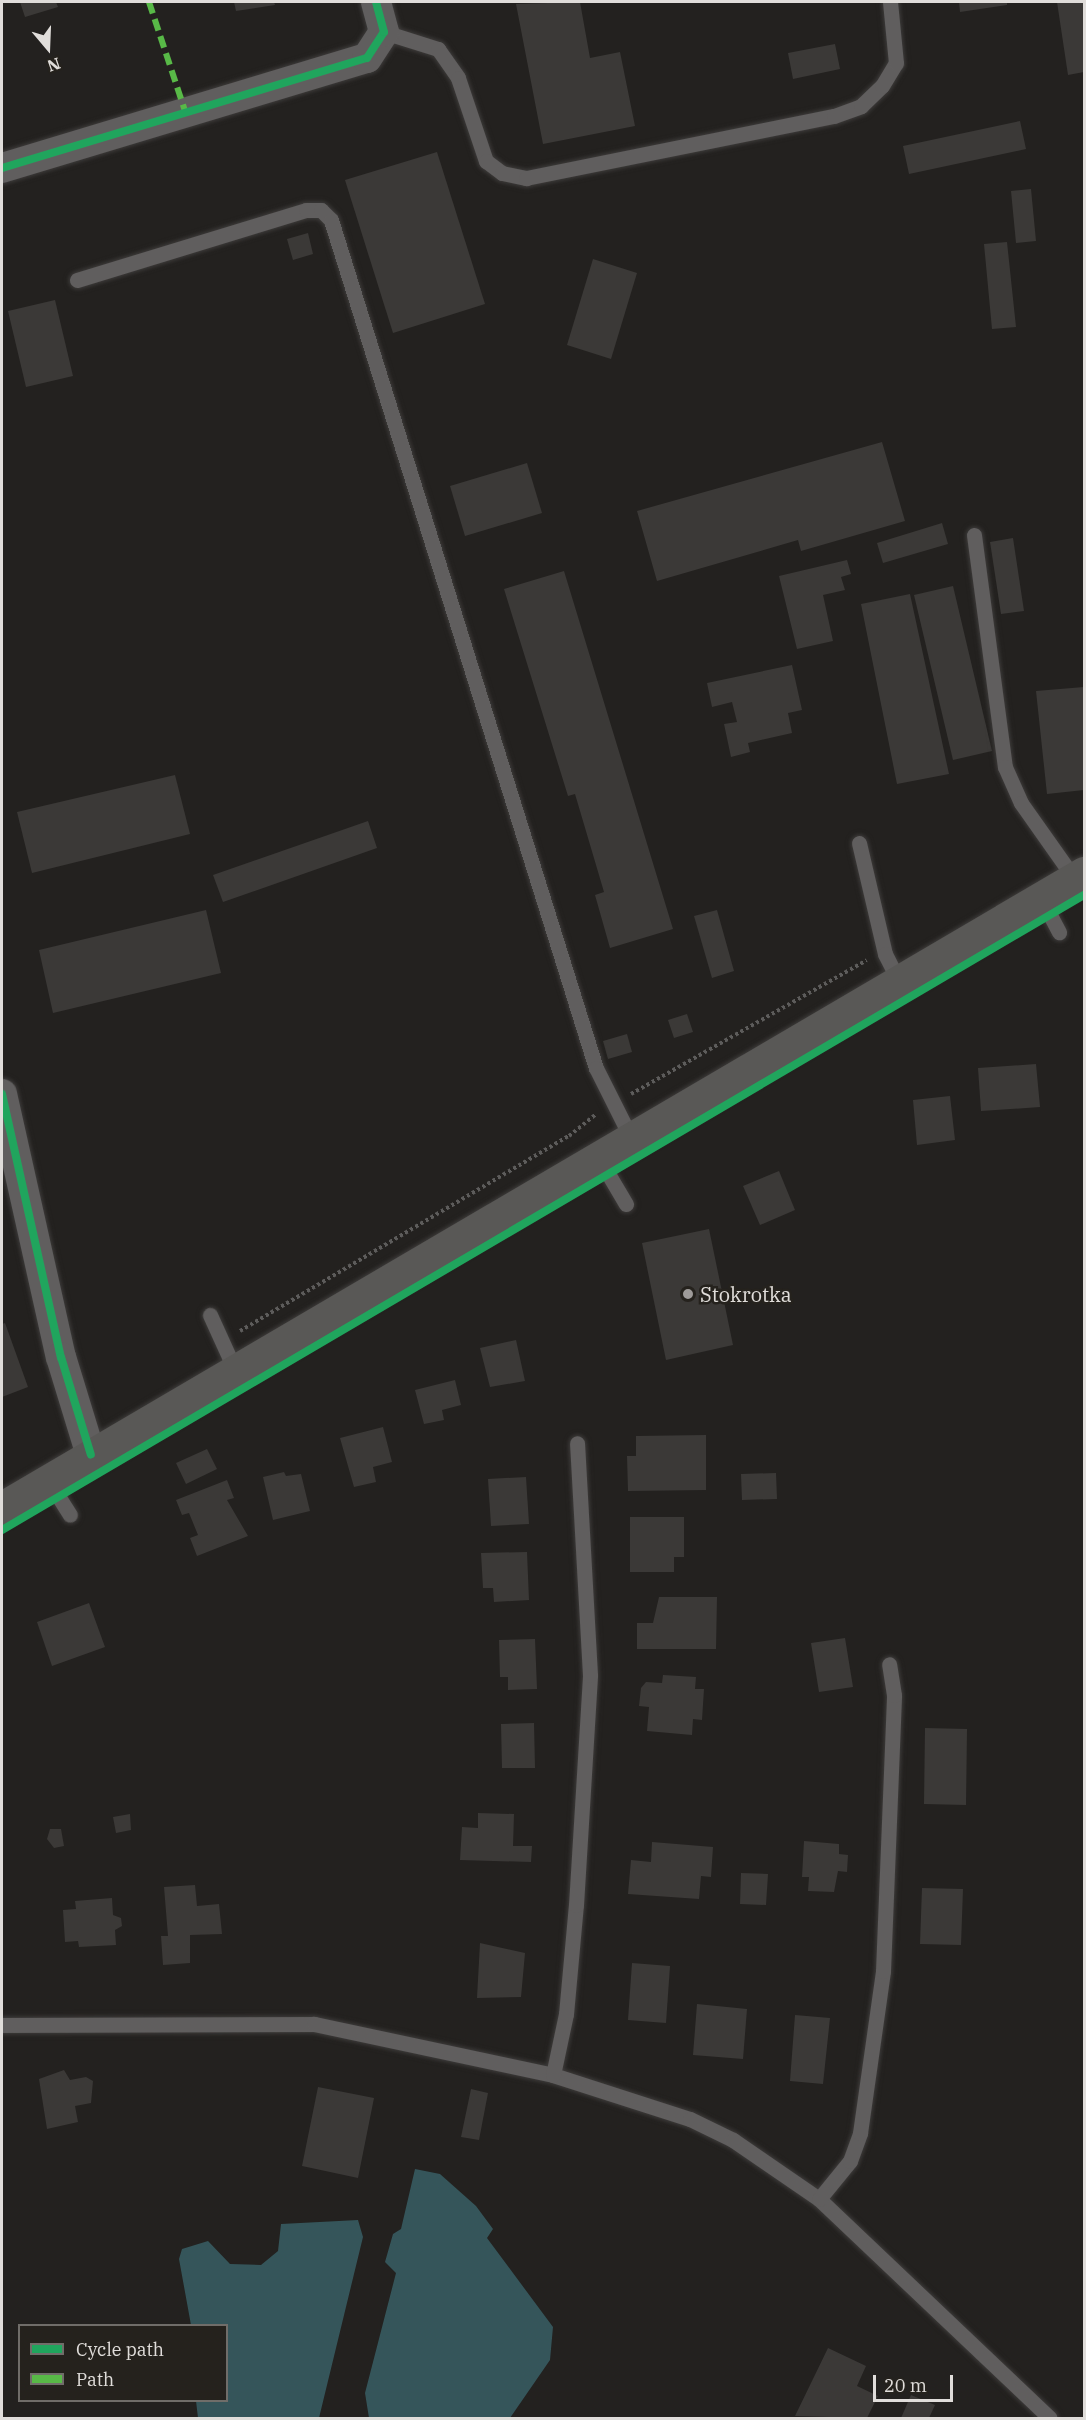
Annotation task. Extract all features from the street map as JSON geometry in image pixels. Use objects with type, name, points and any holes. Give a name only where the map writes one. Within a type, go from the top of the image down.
[{"type":"main road","points":[[2,1508],[597,1155],[1079,875]]},
{"type":"street","points":[[2,168],[345,67],[367,58],[384,32],[376,2]]},
{"type":"street","points":[[2,1094],[61,1357],[91,1455]]},
{"type":"lane","points":[[384,32],[438,49],[458,78],[486,161],[502,173],[526,178],[834,116],[861,106],[882,86],[896,63],[890,2]]},
{"type":"lane","points":[[77,280],[306,210],[321,210],[331,220],[596,1068],[630,1136]]},
{"type":"lane","points":[[974,535],[1005,767],[1021,803],[1079,875]]},
{"type":"lane","points":[[859,843],[885,954],[898,979]]},
{"type":"lane","points":[[1040,896],[1059,932]]},
{"type":"lane","points":[[597,1155],[626,1204]]},
{"type":"lane","points":[[210,1315],[235,1370]]},
{"type":"lane","points":[[553,2075],[566,2014],[574,1927],[590,1675],[577,1443]]},
{"type":"lane","points":[[48,1480],[70,1515]]},
{"type":"lane","points":[[819,2199],[850,2161],[860,2133],[883,1971],[894,1695],[890,1664]]},
{"type":"lane","points":[[2,2025],[315,2024],[553,2075],[690,2119],[733,2140],[819,2199],[1050,2418]]},
{"type":"water","points":[[415,2169],[440,2174],[476,2206],[493,2229],[487,2238],[553,2327],[550,2360],[510,2418],[369,2418],[365,2393],[396,2273],[385,2262],[393,2234],[401,2229]]},
{"type":"water","points":[[358,2220],[363,2237],[319,2418],[198,2418],[196,2402],[228,2402],[228,2324],[191,2324],[179,2259],[182,2249],[208,2241],[230,2264],[261,2265],[278,2251],[281,2224]]},
{"type":"building","points":[[20,2],[56,2],[58,7],[25,17]]},
{"type":"building","points":[[234,2],[274,2],[275,5],[236,11]]},
{"type":"building","points":[[580,2],[590,58],[620,52],[635,126],[543,144],[516,4]]},
{"type":"building","points":[[959,2],[1007,2],[1007,5],[960,12]]},
{"type":"building","points":[[1057,2],[1084,2],[1084,72],[1068,75]]},
{"type":"building","points":[[835,44],[840,69],[793,79],[788,53]]},
{"type":"building","points":[[1020,121],[1026,149],[909,174],[903,146]]},
{"type":"building","points":[[437,152],[485,304],[393,333],[345,180]]},
{"type":"building","points":[[1031,189],[1036,241],[1016,243],[1011,191]]},
{"type":"building","points":[[308,233],[313,254],[293,260],[287,239]]},
{"type":"building","points":[[1007,242],[1016,327],[992,329],[984,244]]},
{"type":"building","points":[[593,259],[637,273],[611,359],[567,345]]},
{"type":"building","points":[[55,300],[73,376],[26,387],[8,311]]},
{"type":"building","points":[[882,442],[905,521],[801,551],[798,540],[657,581],[637,511]]},
{"type":"building","points":[[527,463],[542,513],[465,536],[450,486]]},
{"type":"building","points":[[942,523],[948,544],[883,563],[877,543]]},
{"type":"building","points":[[1013,538],[1024,611],[1001,614],[990,542]]},
{"type":"building","points":[[847,560],[851,574],[841,577],[845,590],[823,595],[833,641],[797,649],[779,576]]},
{"type":"building","points":[[564,571],[673,929],[610,948],[595,895],[604,892],[575,794],[568,796],[504,589]]},
{"type":"building","points":[[953,586],[992,751],[953,760],[914,595]]},
{"type":"building","points":[[910,594],[949,774],[897,784],[861,604]]},
{"type":"building","points":[[792,665],[802,710],[788,713],[792,733],[748,743],[750,752],[731,757],[724,724],[737,722],[732,702],[712,707],[707,683]]},
{"type":"building","points":[[1084,687],[1084,790],[1047,794],[1036,691]]},
{"type":"building","points":[[175,775],[190,834],[32,873],[17,812]]},
{"type":"building","points":[[368,821],[377,848],[223,902],[213,875]]},
{"type":"building","points":[[206,910],[221,973],[53,1013],[39,950]]},
{"type":"building","points":[[717,910],[734,971],[712,978],[694,916]]},
{"type":"building","points":[[687,1014],[693,1032],[674,1038],[668,1020]]},
{"type":"building","points":[[627,1034],[632,1052],[608,1059],[603,1041]]},
{"type":"building","points":[[1036,1064],[1040,1107],[981,1111],[978,1068]]},
{"type":"building","points":[[950,1096],[955,1140],[917,1145],[913,1100]]},
{"type":"building","points":[[779,1171],[795,1210],[760,1225],[743,1186]]},
{"type":"building","name":"Stokrotka","points":[[709,1229],[733,1345],[666,1360],[642,1243]]},
{"type":"building","points":[[5,1323],[28,1387],[2,1397],[2,1324]]},
{"type":"building","points":[[516,1340],[525,1381],[490,1387],[480,1348]]},
{"type":"building","points":[[455,1380],[461,1405],[442,1410],[444,1420],[424,1424],[415,1390]]},
{"type":"building","points":[[383,1427],[392,1462],[373,1467],[376,1482],[354,1487],[340,1438]]},
{"type":"building","points":[[706,1435],[706,1490],[628,1491],[627,1456],[636,1456],[636,1436]]},
{"type":"building","points":[[207,1449],[217,1469],[186,1484],[176,1463]]},
{"type":"building","points":[[284,1472],[286,1476],[301,1474],[310,1511],[273,1520],[263,1477]]},
{"type":"building","points":[[776,1473],[777,1499],[742,1500],[741,1474]]},
{"type":"building","points":[[526,1477],[529,1524],[491,1526],[488,1479]]},
{"type":"building","points":[[227,1480],[234,1498],[227,1500],[248,1536],[197,1556],[190,1538],[198,1535],[189,1513],[182,1515],[176,1500]]},
{"type":"building","points":[[630,1517],[684,1517],[684,1557],[674,1557],[674,1572],[630,1572]]},
{"type":"building","points":[[527,1552],[529,1600],[494,1602],[493,1588],[483,1588],[481,1553]]},
{"type":"building","points":[[659,1597],[717,1597],[716,1649],[637,1649],[637,1623],[653,1623]]},
{"type":"building","points":[[89,1603],[105,1647],[52,1666],[37,1622]]},
{"type":"building","points":[[845,1638],[853,1687],[819,1692],[811,1643]]},
{"type":"building","points":[[535,1639],[537,1689],[508,1690],[508,1677],[500,1677],[499,1640]]},
{"type":"building","points":[[663,1675],[696,1677],[695,1689],[704,1689],[702,1720],[693,1719],[692,1735],[647,1731],[649,1707],[639,1706],[641,1688],[646,1682],[662,1683]]},
{"type":"building","points":[[534,1723],[535,1768],[502,1768],[501,1724]]},
{"type":"building","points":[[925,1728],[967,1729],[966,1805],[924,1804]]},
{"type":"building","points":[[478,1813],[514,1814],[513,1846],[532,1846],[531,1862],[460,1860],[462,1827],[478,1828]]},
{"type":"building","points":[[130,1814],[131,1830],[116,1833],[113,1817]]},
{"type":"building","points":[[50,1829],[61,1829],[64,1846],[54,1848],[47,1839]]},
{"type":"building","points":[[804,1841],[839,1844],[839,1854],[848,1855],[847,1872],[838,1871],[834,1892],[808,1891],[809,1877],[802,1877]]},
{"type":"building","points":[[652,1842],[713,1847],[711,1877],[701,1876],[699,1899],[628,1894],[631,1860],[651,1862]]},
{"type":"building","points":[[741,1873],[768,1874],[766,1905],[740,1904]]},
{"type":"building","points":[[195,1885],[197,1906],[219,1904],[222,1934],[190,1935],[190,1963],[163,1965],[161,1936],[168,1936],[164,1887]]},
{"type":"building","points":[[922,1888],[963,1889],[961,1945],[920,1944]]},
{"type":"building","points":[[112,1898],[113,1915],[121,1918],[122,1926],[115,1930],[116,1945],[79,1947],[78,1941],[65,1942],[63,1910],[76,1909],[75,1901]]},
{"type":"building","points":[[480,1943],[525,1953],[521,1997],[477,1998]]},
{"type":"building","points":[[632,1963],[670,1966],[666,2023],[628,2020]]},
{"type":"building","points":[[697,2004],[747,2009],[743,2059],[693,2055]]},
{"type":"building","points":[[795,2015],[830,2018],[823,2084],[790,2081]]},
{"type":"building","points":[[64,2070],[70,2080],[86,2077],[93,2081],[91,2103],[75,2106],[78,2122],[47,2129],[39,2079]]},
{"type":"building","points":[[318,2087],[374,2098],[358,2178],[302,2166]]},
{"type":"building","points":[[471,2089],[488,2093],[479,2140],[461,2137]]},
{"type":"building","points":[[828,2348],[866,2366],[857,2386],[878,2396],[867,2418],[795,2416]]},
{"type":"building","points":[[911,2395],[935,2405],[929,2418],[901,2418]]},
{"type":"marked path","points":[[149,2],[185,111]]},
{"type":"cycle path","points":[[2,168],[367,58],[384,32],[376,2]]},
{"type":"cycle path","points":[[2,1530],[1084,895]]},
{"type":"cycle path","points":[[2,1094],[61,1357],[91,1455]]},
{"type":"place","name":"Stokrotka","points":[[688,1294]]}]
